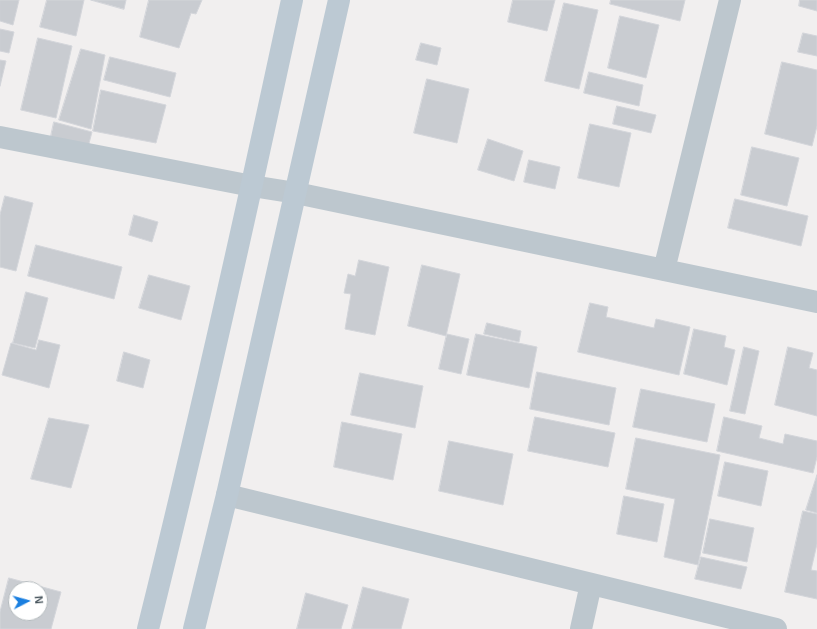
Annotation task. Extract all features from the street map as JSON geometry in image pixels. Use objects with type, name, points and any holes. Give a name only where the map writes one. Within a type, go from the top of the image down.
[{"type":"street","points":[[148,629],[184,483],[252,186],[292,0]]},
{"type":"street","points":[[194,629],[227,495],[339,0]]},
{"type":"street","points":[[664,270],[730,0]]},
{"type":"street","points":[[0,137],[252,186],[296,193],[817,302]]},
{"type":"street","points":[[227,495],[776,629]]},
{"type":"street","points":[[581,629],[591,584]]},
{"type":"building","points":[[0,0],[19,0],[13,25],[0,21]]},
{"type":"building","points":[[47,0],[84,0],[76,36],[40,27]]},
{"type":"building","points":[[91,0],[126,0],[124,9]]},
{"type":"building","points":[[149,0],[202,0],[196,14],[191,13],[179,48],[140,37]]},
{"type":"building","points":[[513,0],[555,0],[547,31],[508,22]]},
{"type":"building","points":[[611,0],[685,0],[680,21],[610,4]]},
{"type":"building","points":[[800,0],[817,0],[817,11],[799,6]]},
{"type":"building","points":[[564,3],[598,10],[579,89],[545,81]]},
{"type":"building","points":[[620,16],[659,25],[646,78],[608,68]]},
{"type":"building","points":[[0,29],[14,32],[9,53],[0,51]]},
{"type":"building","points":[[803,33],[817,36],[817,56],[798,52]]},
{"type":"building","points":[[38,38],[72,46],[56,118],[21,110]]},
{"type":"building","points":[[421,43],[441,48],[437,65],[416,60]]},
{"type":"building","points":[[81,49],[105,55],[91,129],[59,120]]},
{"type":"building","points":[[110,57],[176,73],[170,97],[104,80]]},
{"type":"building","points":[[0,60],[6,61],[0,86]]},
{"type":"building","points":[[782,62],[817,70],[817,126],[812,146],[765,134]]},
{"type":"building","points":[[589,72],[643,85],[639,106],[584,93]]},
{"type":"building","points":[[427,79],[469,89],[457,143],[414,133]]},
{"type":"building","points":[[101,90],[166,105],[156,143],[93,131]]},
{"type":"building","points":[[617,106],[656,115],[651,133],[613,124]]},
{"type":"building","points":[[54,122],[92,132],[87,151],[50,141]]},
{"type":"building","points":[[590,124],[631,133],[619,187],[578,178]]},
{"type":"building","points":[[488,139],[523,151],[514,181],[478,170]]},
{"type":"building","points":[[752,147],[799,158],[787,206],[741,195]]},
{"type":"building","points":[[529,160],[560,167],[555,189],[524,182]]},
{"type":"building","points":[[5,196],[33,203],[16,271],[0,267],[0,215]]},
{"type":"building","points":[[735,199],[808,216],[801,246],[728,228]]},
{"type":"building","points":[[134,215],[158,222],[152,242],[129,235]]},
{"type":"building","points":[[36,245],[122,267],[114,299],[28,276]]},
{"type":"building","points":[[359,260],[389,267],[375,335],[345,329],[351,294],[344,293],[348,274],[355,276]]},
{"type":"building","points":[[422,265],[460,274],[446,336],[408,326]]},
{"type":"building","points":[[149,275],[190,286],[181,320],[139,308]]},
{"type":"building","points":[[26,292],[48,298],[35,348],[13,343]]},
{"type":"building","points":[[590,303],[608,307],[606,317],[654,328],[656,319],[690,327],[679,375],[578,352]]},
{"type":"building","points":[[487,323],[521,331],[519,342],[484,334]]},
{"type":"building","points":[[694,329],[726,336],[724,347],[735,350],[727,385],[684,374]]},
{"type":"building","points":[[447,334],[469,339],[461,374],[439,369]]},
{"type":"building","points":[[476,334],[537,347],[529,388],[467,375]]},
{"type":"building","points":[[39,340],[60,345],[49,388],[2,375],[11,343],[36,350]]},
{"type":"building","points":[[744,347],[759,351],[745,414],[730,411]]},
{"type":"building","points":[[788,347],[813,353],[809,368],[817,370],[817,416],[775,405]]},
{"type":"building","points":[[124,352],[150,360],[143,388],[117,381]]},
{"type":"building","points":[[537,372],[616,388],[609,425],[530,409]]},
{"type":"building","points":[[360,373],[423,386],[415,428],[351,415]]},
{"type":"building","points":[[641,389],[715,404],[707,442],[633,427]]},
{"type":"building","points":[[535,417],[615,433],[608,467],[528,451]]},
{"type":"building","points":[[724,417],[762,426],[759,438],[783,444],[785,434],[817,441],[817,457],[813,473],[717,451]]},
{"type":"building","points":[[49,418],[89,425],[71,488],[31,479]]},
{"type":"building","points":[[342,422],[402,434],[393,480],[334,467]]},
{"type":"building","points":[[636,438],[720,455],[698,565],[664,557],[675,499],[626,489]]},
{"type":"building","points":[[449,441],[513,454],[503,505],[439,491]]},
{"type":"building","points":[[725,462],[768,471],[761,506],[718,496]]},
{"type":"building","points":[[817,475],[817,513],[806,510]]},
{"type":"building","points":[[624,496],[664,504],[657,542],[617,534]]},
{"type":"building","points":[[803,511],[817,514],[817,544],[811,570],[817,571],[817,599],[785,592]]},
{"type":"building","points":[[710,519],[754,528],[747,562],[703,553]]},
{"type":"building","points":[[701,557],[747,567],[741,589],[695,579]]},
{"type":"building","points":[[9,578],[20,581],[8,581]]},
{"type":"building","points":[[8,582],[8,621],[48,621],[48,588],[61,592],[51,629],[0,629],[0,612]]},
{"type":"building","points":[[363,587],[409,599],[401,629],[352,629]]},
{"type":"building","points":[[306,593],[348,605],[341,629],[297,629]]}]
